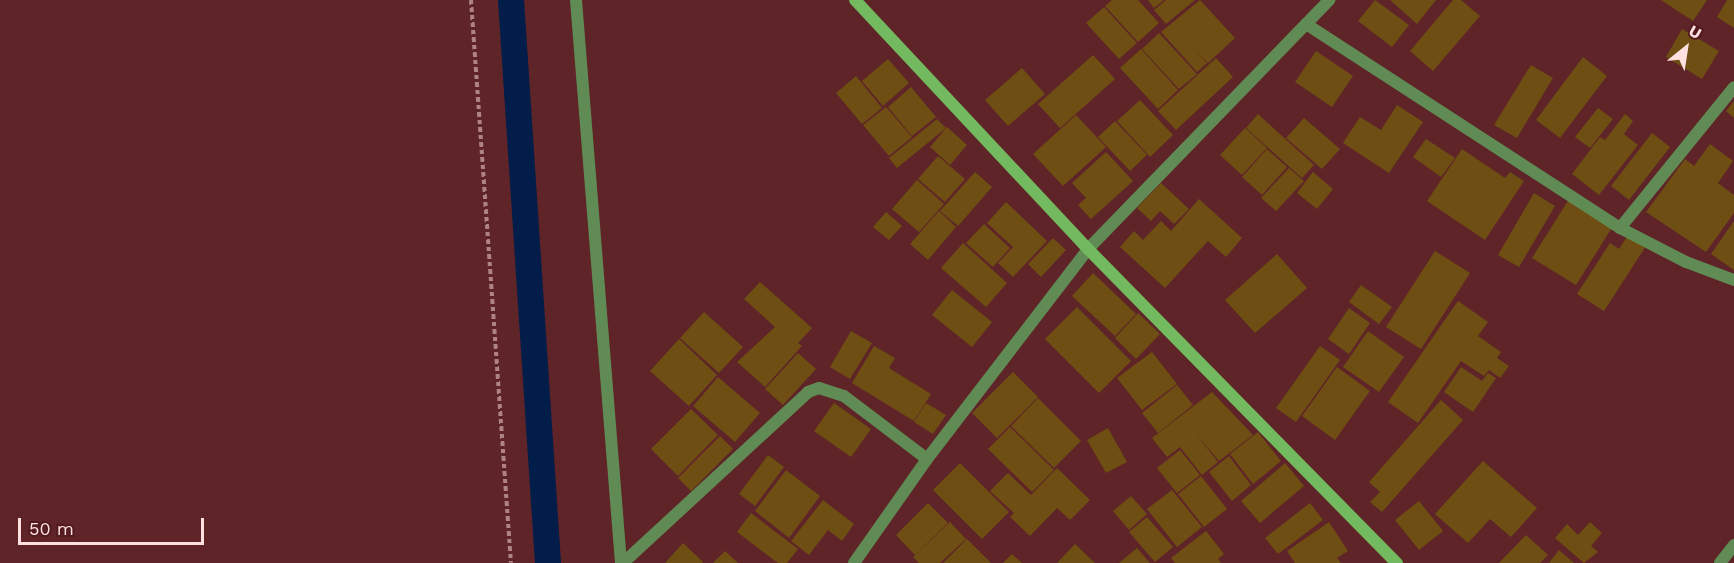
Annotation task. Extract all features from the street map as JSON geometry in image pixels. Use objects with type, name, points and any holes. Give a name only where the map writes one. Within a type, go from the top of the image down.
[{"type":"street","points":[[576,0],[622,563]]},
{"type":"street","points":[[855,0],[1088,249],[1397,563]]},
{"type":"street","points":[[854,563],[927,459],[1088,249],[1329,0]]},
{"type":"street","points":[[1306,24],[1620,228],[1686,262],[1734,280]]},
{"type":"street","points":[[1620,228],[1734,87]]},
{"type":"street","points":[[622,563],[808,392],[819,388],[844,396],[927,459]]},
{"type":"street","points":[[1720,563],[1734,545]]},
{"type":"path","points":[[471,0],[511,563]]},
{"type":"building","points":[[1112,0],[1138,0],[1159,23],[1138,42],[1105,6]]},
{"type":"building","points":[[1148,0],[1164,0],[1154,8]]},
{"type":"building","points":[[1166,0],[1195,0],[1166,24],[1154,10]]},
{"type":"building","points":[[1200,0],[1235,38],[1208,63],[1194,49],[1207,63],[1197,72],[1161,32]]},
{"type":"building","points":[[1375,0],[1409,25],[1392,47],[1358,21]]},
{"type":"building","points":[[1390,0],[1436,0],[1417,24]]},
{"type":"building","points":[[1453,0],[1461,0],[1480,16],[1433,71],[1410,51]]},
{"type":"building","points":[[1661,0],[1707,0],[1693,21]]},
{"type":"building","points":[[1727,0],[1734,0],[1734,28],[1717,17]]},
{"type":"building","points":[[1104,7],[1137,43],[1119,59],[1086,23]]},
{"type":"building","points":[[1682,29],[1719,51],[1702,79],[1666,57]]},
{"type":"building","points":[[1159,33],[1197,74],[1179,89],[1142,49]]},
{"type":"building","points":[[1141,49],[1178,90],[1158,109],[1120,68]]},
{"type":"building","points":[[1316,51],[1353,76],[1332,107],[1295,82]]},
{"type":"building","points":[[1093,55],[1115,79],[1060,128],[1038,104]]},
{"type":"building","points":[[1583,57],[1607,76],[1560,138],[1536,120]]},
{"type":"building","points":[[1216,58],[1233,77],[1176,130],[1158,111]]},
{"type":"building","points":[[888,59],[909,83],[883,106],[862,81]]},
{"type":"building","points":[[1531,65],[1553,78],[1517,138],[1494,125]]},
{"type":"building","points":[[1022,68],[1045,94],[1008,126],[985,100]]},
{"type":"building","points":[[856,76],[882,108],[862,124],[836,93]]},
{"type":"building","points":[[911,87],[936,117],[912,136],[888,107]]},
{"type":"building","points":[[1140,100],[1173,135],[1150,157],[1117,121]]},
{"type":"building","points":[[1734,101],[1734,118],[1726,111]]},
{"type":"building","points":[[1397,105],[1423,122],[1389,173],[1343,143],[1360,117],[1381,130]]},
{"type":"building","points":[[886,107],[912,137],[889,156],[863,125]]},
{"type":"building","points":[[1598,108],[1613,119],[1590,148],[1575,137]]},
{"type":"building","points":[[1258,114],[1314,165],[1302,178],[1246,128]]},
{"type":"building","points":[[1625,114],[1633,121],[1624,134],[1638,145],[1599,195],[1572,174],[1600,137],[1605,140]]},
{"type":"building","points":[[1076,115],[1106,147],[1063,186],[1033,154]]},
{"type":"building","points":[[1304,118],[1340,149],[1322,169],[1286,138]]},
{"type":"building","points":[[937,119],[946,128],[897,168],[889,158]]},
{"type":"building","points":[[1115,121],[1147,155],[1130,171],[1098,137]]},
{"type":"building","points":[[947,127],[967,145],[950,165],[930,147]]},
{"type":"building","points":[[1245,128],[1267,148],[1242,175],[1220,155]]},
{"type":"building","points":[[1652,133],[1670,147],[1629,200],[1611,186]]},
{"type":"building","points":[[1426,139],[1455,158],[1441,177],[1413,157]]},
{"type":"building","points":[[1710,144],[1733,161],[1718,183],[1734,195],[1734,213],[1706,252],[1646,212],[1685,159],[1694,166]]},
{"type":"building","points":[[1267,149],[1287,167],[1262,195],[1242,177]]},
{"type":"building","points":[[1462,149],[1505,178],[1510,172],[1524,181],[1485,240],[1427,201]]},
{"type":"building","points":[[1106,152],[1133,181],[1091,219],[1078,205],[1086,198],[1072,183]]},
{"type":"building","points":[[938,156],[965,179],[945,202],[918,179]]},
{"type":"building","points":[[1289,168],[1304,181],[1276,211],[1261,198]]},
{"type":"building","points":[[975,172],[992,187],[958,226],[940,211]]},
{"type":"building","points":[[1313,172],[1333,189],[1317,209],[1297,193]]},
{"type":"building","points":[[917,180],[944,204],[919,232],[892,209]]},
{"type":"building","points":[[1161,183],[1189,209],[1174,224],[1160,211],[1151,221],[1137,208]]},
{"type":"building","points":[[1534,193],[1555,206],[1519,267],[1498,255]]},
{"type":"building","points":[[1199,199],[1242,238],[1226,257],[1208,241],[1165,288],[1120,247],[1134,231],[1143,240],[1161,221],[1171,231]]},
{"type":"building","points":[[1569,199],[1613,226],[1576,285],[1532,258]]},
{"type":"building","points":[[1006,202],[1047,241],[1013,277],[998,263],[1013,247],[987,223]]},
{"type":"building","points":[[939,211],[956,227],[928,260],[910,244]]},
{"type":"building","points":[[886,212],[902,226],[889,240],[873,227]]},
{"type":"building","points":[[1734,221],[1734,270],[1711,254]]},
{"type":"building","points":[[984,224],[1010,248],[993,267],[966,243]]},
{"type":"building","points":[[1628,235],[1646,246],[1604,311],[1577,294],[1610,243],[1619,249]]},
{"type":"building","points":[[1053,238],[1066,250],[1041,277],[1028,264]]},
{"type":"building","points":[[963,243],[1007,283],[986,307],[941,268]]},
{"type":"building","points":[[1435,251],[1470,273],[1421,349],[1386,327]]},
{"type":"building","points":[[1277,254],[1307,288],[1255,333],[1225,300]]},
{"type":"building","points":[[1093,273],[1136,314],[1115,336],[1072,296]]},
{"type":"building","points":[[760,282],[812,328],[798,343],[802,346],[765,387],[737,362],[775,327],[744,299]]},
{"type":"building","points":[[1361,285],[1392,307],[1379,324],[1349,302]]},
{"type":"building","points":[[952,290],[992,322],[972,347],[932,315]]},
{"type":"building","points":[[1458,301],[1488,322],[1478,336],[1501,352],[1497,358],[1509,366],[1500,378],[1489,370],[1484,376],[1461,361],[1418,423],[1388,402]]},
{"type":"building","points":[[1077,307],[1131,361],[1099,393],[1045,339]]},
{"type":"building","points":[[1349,308],[1370,323],[1349,354],[1328,339]]},
{"type":"building","points":[[704,312],[743,347],[719,373],[680,338]]},
{"type":"building","points":[[1138,313],[1160,334],[1136,359],[1115,338]]},
{"type":"building","points":[[851,331],[872,343],[850,379],[830,367]]},
{"type":"building","points":[[1368,331],[1404,357],[1379,392],[1343,367]]},
{"type":"building","points":[[679,339],[717,375],[689,406],[650,371]]},
{"type":"building","points":[[874,346],[895,358],[889,368],[931,394],[914,421],[852,383]]},
{"type":"building","points":[[1320,346],[1340,360],[1296,422],[1276,408]]},
{"type":"building","points":[[1152,352],[1177,384],[1142,410],[1117,378]]},
{"type":"building","points":[[798,353],[816,369],[783,405],[765,389]]},
{"type":"building","points":[[1337,367],[1370,391],[1335,440],[1302,416]]},
{"type":"building","points":[[1461,367],[1482,381],[1488,373],[1496,378],[1473,412],[1444,392]]},
{"type":"building","points":[[1013,372],[1038,397],[997,438],[972,413]]},
{"type":"building","points":[[718,377],[760,413],[735,442],[693,406]]},
{"type":"building","points":[[1177,385],[1193,405],[1158,433],[1142,413]]},
{"type":"building","points":[[1212,392],[1253,435],[1219,461],[1196,434],[1218,462],[1202,475],[1180,447],[1167,457],[1152,438]]},
{"type":"building","points":[[1038,398],[1081,441],[1054,468],[1011,426]]},
{"type":"building","points":[[1441,400],[1463,420],[1382,512],[1370,502],[1380,492],[1369,482]]},
{"type":"building","points":[[834,403],[871,429],[851,457],[814,431]]},
{"type":"building","points":[[926,403],[946,415],[933,434],[914,422]]},
{"type":"building","points":[[691,409],[718,435],[678,476],[651,449]]},
{"type":"building","points":[[1010,427],[1054,470],[1032,492],[988,449]]},
{"type":"building","points":[[1108,428],[1127,462],[1106,473],[1087,440]]},
{"type":"building","points":[[1258,432],[1281,461],[1253,484],[1230,454]]},
{"type":"building","points":[[720,436],[733,449],[691,491],[678,478]]},
{"type":"building","points":[[1180,450],[1200,475],[1177,493],[1157,468]]},
{"type":"building","points":[[768,455],[784,467],[755,506],[739,494]]},
{"type":"building","points":[[1229,456],[1251,485],[1232,501],[1209,472]]},
{"type":"building","points":[[1483,461],[1537,508],[1511,537],[1490,519],[1468,543],[1435,514]]},
{"type":"building","points":[[960,463],[1009,512],[982,539],[933,490]]},
{"type":"building","points":[[1285,463],[1304,486],[1260,523],[1241,501]]},
{"type":"building","points":[[1057,468],[1090,500],[1070,520],[1057,508],[1030,536],[1010,517],[1014,513],[990,491],[1008,473],[1031,495]]},
{"type":"building","points":[[786,470],[820,496],[789,538],[755,511]]},
{"type":"building","points":[[1201,476],[1227,509],[1204,527],[1178,494]]},
{"type":"building","points":[[1172,490],[1202,527],[1177,547],[1147,509]]},
{"type":"building","points":[[1131,496],[1147,514],[1129,530],[1113,511]]},
{"type":"building","points":[[823,500],[854,524],[842,541],[828,530],[809,555],[791,541]]},
{"type":"building","points":[[1419,501],[1443,531],[1419,550],[1395,520]]},
{"type":"building","points":[[928,503],[948,523],[915,555],[896,535]]},
{"type":"building","points":[[1310,503],[1323,520],[1278,554],[1265,538]]},
{"type":"building","points":[[751,513],[798,549],[787,563],[778,563],[737,532]]},
{"type":"building","points":[[1147,517],[1173,547],[1155,562],[1129,532]]},
{"type":"building","points":[[950,522],[966,539],[940,563],[919,563],[913,557]]},
{"type":"building","points":[[1329,522],[1348,551],[1337,558],[1341,563],[1295,563],[1287,551]]},
{"type":"building","points":[[1590,522],[1602,533],[1591,546],[1598,552],[1584,563],[1555,538],[1567,524],[1578,535]]},
{"type":"building","points":[[1206,531],[1224,554],[1218,559],[1221,563],[1175,563],[1171,558]]},
{"type":"building","points":[[1526,535],[1548,555],[1540,563],[1499,563]]},
{"type":"building","points":[[967,539],[991,563],[943,563]]},
{"type":"building","points":[[683,543],[703,562],[702,563],[665,563]]},
{"type":"building","points":[[1075,544],[1095,563],[1057,563]]},
{"type":"building","points":[[1137,548],[1150,563],[1119,563]]},
{"type":"building","points":[[1559,550],[1574,563],[1549,563]]},
{"type":"building","points":[[725,551],[738,563],[713,563]]},
{"type":"building","points":[[1012,554],[1022,563],[1003,563]]},
{"type":"waterway","points":[[511,0],[548,563]]}]
